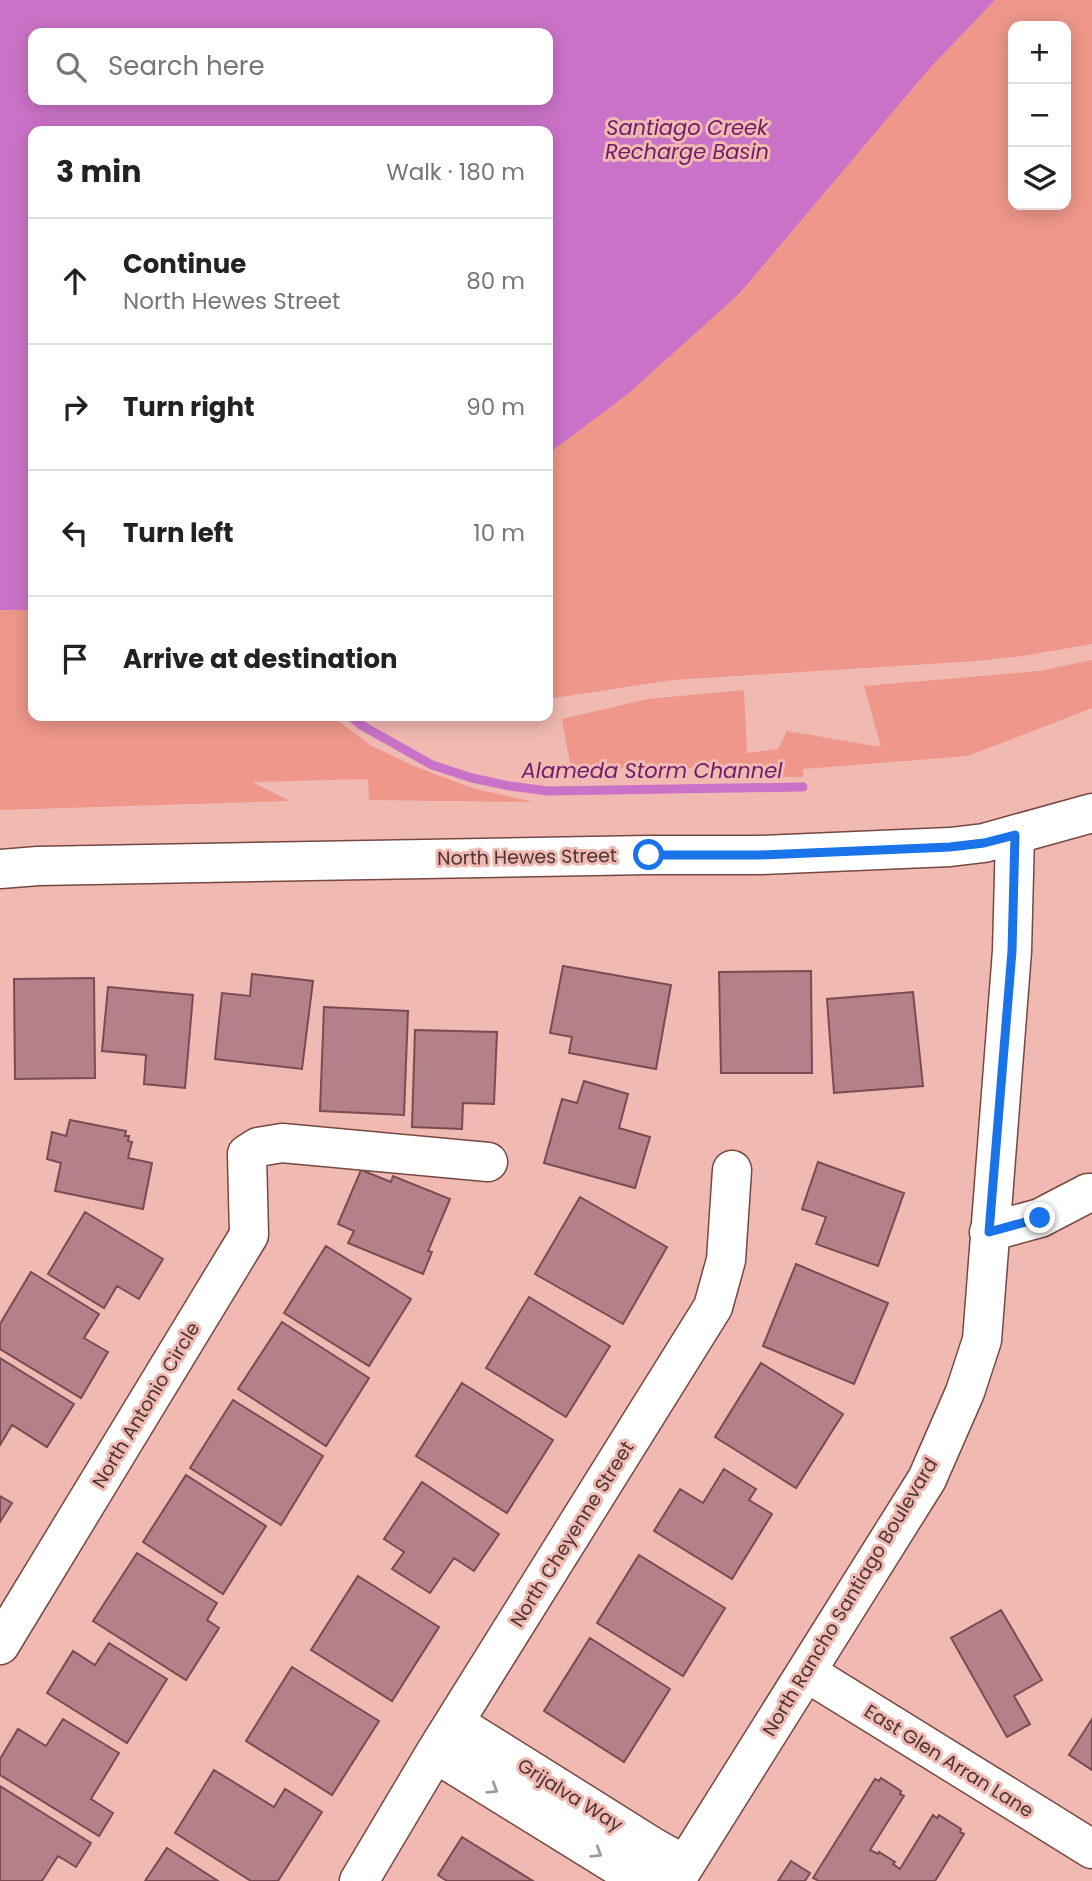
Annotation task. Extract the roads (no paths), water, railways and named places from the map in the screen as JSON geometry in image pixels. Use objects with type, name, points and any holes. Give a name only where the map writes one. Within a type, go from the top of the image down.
[{"type":"street","name":"North Hewes Street","points":[[0,869],[635,855],[760,855],[950,847],[984,843],[1092,813]]},
{"type":"street","name":"North Rancho Santiago Boulevard","points":[[680,1873],[927,1479],[965,1392],[982,1340],[1012,951],[1015,835]]},
{"type":"street","name":"North Antonio Circle","points":[[0,1645],[249,1235],[247,1154],[258,1147],[282,1143],[488,1161]]},
{"type":"street","name":"North Cheyenne Street","points":[[359,1881],[713,1307],[726,1260],[732,1170]]},
{"type":"street","points":[[989,1232],[1040,1218],[1092,1193]]},
{"type":"street","name":"East Glen Arran Lane","points":[[806,1672],[1092,1849]]},
{"type":"street","name":"Grijalva Way","points":[[445,1738],[680,1873]]},
{"type":"street","name":"Grijalva Way","points":[[445,1738],[642,1881]]},
{"type":"water","name":"Santiago Creek Recharge Basin","points":[[0,0],[995,0],[930,68],[739,294],[629,393],[553,450],[553,126],[28,126],[28,610],[0,610]]},
{"type":"waterway","name":"Alameda Storm Channel","points":[[356,721],[432,765],[472,778],[510,786],[548,791],[803,787]]}]
